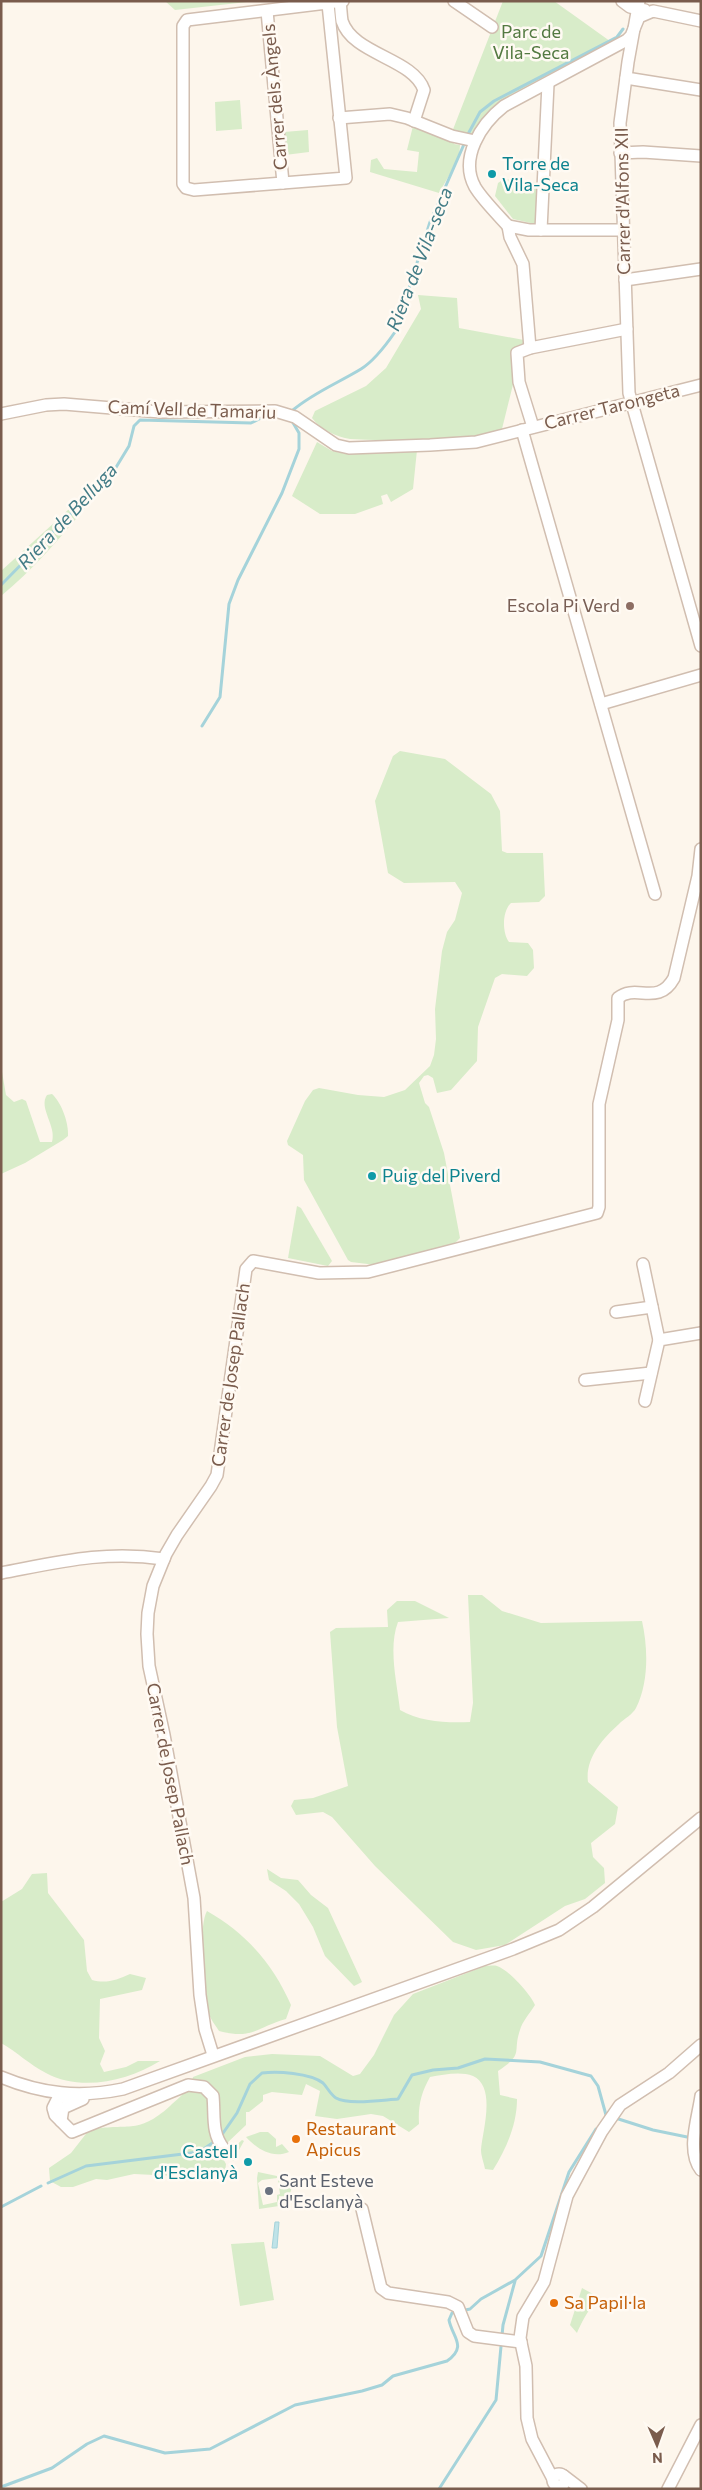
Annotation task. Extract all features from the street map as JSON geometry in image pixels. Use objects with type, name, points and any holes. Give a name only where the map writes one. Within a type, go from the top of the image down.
[{"type":"street","points":[[454,1],[492,27]]},
{"type":"street","points":[[622,1],[625,5],[638,5],[652,12],[701,21]]},
{"type":"street","points":[[328,4],[346,178],[194,190],[186,188],[183,184],[183,26],[187,20],[341,2],[342,22],[348,32],[368,49],[399,66],[422,85],[424,90],[414,120]]},
{"type":"street","name":"Carrer d'Alfons XII","points":[[638,5],[620,123],[631,402],[701,646]]},
{"type":"street","name":"Carrer dels Àngels","points":[[267,11],[283,183]]},
{"type":"street","points":[[530,348],[523,264],[510,237],[508,226],[475,188],[470,174],[475,141],[480,129],[504,106],[627,40],[639,17],[652,12]]},
{"type":"street","points":[[626,78],[701,90]]},
{"type":"street","points":[[541,230],[548,84]]},
{"type":"street","points":[[339,118],[390,114],[414,120],[452,136],[475,141]]},
{"type":"street","points":[[620,153],[643,152],[701,156]]},
{"type":"street","points":[[508,226],[541,230],[623,230]]},
{"type":"street","points":[[625,280],[701,269]]},
{"type":"street","points":[[627,329],[530,348],[517,353],[519,382],[527,428],[601,704],[655,894]]},
{"type":"street","name":"Carrer Tarongeta","points":[[527,428],[701,385]]},
{"type":"street","name":"Camí Vell de Tamariu","points":[[1,414],[46,405],[64,404],[160,412],[275,411],[287,413],[336,445],[349,448],[463,444],[527,428]]},
{"type":"street","points":[[601,704],[701,675]]},
{"type":"street","name":"Carrer de Josep Pallach","points":[[213,2056],[205,2029],[200,1995],[193,1889],[149,1666],[148,1613],[153,1586],[164,1559],[177,1534],[212,1486],[217,1475],[223,1443],[226,1393],[246,1269],[251,1262],[258,1261],[319,1273],[368,1272],[594,1214],[599,1210],[599,1104],[618,1020],[618,998],[624,995],[661,992],[668,988],[674,978],[698,876],[701,848]]},
{"type":"street","points":[[643,1264],[660,1340],[645,1401]]},
{"type":"street","points":[[616,1312],[652,1307]]},
{"type":"street","points":[[660,1340],[701,1333]]},
{"type":"street","points":[[585,1380],[651,1373]]},
{"type":"street","points":[[1,1573],[88,1556],[141,1555],[164,1559]]},
{"type":"street","points":[[1,2077],[68,2104],[151,2080],[513,1949],[560,1930],[593,1907],[701,1818]]},
{"type":"street","points":[[561,2484],[532,2439],[527,2418],[526,2366],[520,2328],[523,2317],[544,2282],[567,2196],[582,2164],[614,2113],[630,2097],[657,2081],[701,2044]]},
{"type":"street","points":[[687,2057],[701,2052]]},
{"type":"street","points":[[21,2085],[42,2097],[49,2113],[61,2121]]},
{"type":"street","points":[[57,2099],[52,2108],[55,2115],[72,2132],[188,2085],[197,2085],[204,2087],[213,2096],[212,2120],[220,2143]]},
{"type":"street","points":[[57,2099],[102,2093]]},
{"type":"street","points":[[701,2096],[694,2146],[696,2164],[701,2170]]},
{"type":"street","points":[[362,2209],[377,2278],[381,2288],[388,2293],[448,2302],[462,2312],[468,2332],[474,2336],[521,2342]]},
{"type":"street","points":[[668,2489],[701,2425]]},
{"type":"green space","points":[[165,1],[256,1],[175,10]]},
{"type":"green space","name":"Parc de Vila-Seca","points":[[503,1],[554,1],[614,44],[498,105],[474,137],[452,132]]},
{"type":"green space","points":[[240,100],[242,129],[216,131],[215,102]]},
{"type":"green space","points":[[413,126],[452,139],[454,144],[460,145],[459,158],[439,193],[370,172],[371,160],[377,158],[384,169],[417,172],[419,152],[407,150]]},
{"type":"green space","points":[[308,130],[309,152],[285,155],[284,132]]},
{"type":"green space","points":[[504,179],[538,183],[535,224],[513,219],[495,196],[498,183]]},
{"type":"green space","points":[[418,295],[457,298],[459,328],[524,340],[501,433],[445,440],[350,439],[334,434],[319,426],[312,418],[315,411],[366,386],[386,368],[421,309]]},
{"type":"green space","points":[[317,442],[332,451],[346,454],[417,450],[413,489],[391,502],[387,494],[381,496],[383,504],[355,514],[320,514],[292,496]]},
{"type":"green space","points":[[106,478],[106,483],[56,542],[30,570],[1,596],[1,571],[65,513],[98,479]]},
{"type":"green space","points":[[400,751],[445,759],[491,794],[500,811],[502,851],[507,853],[543,853],[545,896],[539,902],[511,903],[506,911],[504,922],[507,938],[509,942],[528,943],[533,950],[534,968],[527,976],[502,974],[495,978],[478,1027],[477,1061],[451,1090],[437,1093],[433,1078],[428,1075],[424,1076],[419,1083],[444,1153],[460,1238],[454,1244],[376,1265],[348,1260],[304,1180],[303,1155],[288,1145],[287,1141],[305,1101],[313,1090],[319,1088],[358,1095],[384,1097],[405,1090],[430,1066],[434,1055],[436,1039],[435,1009],[442,951],[447,932],[455,920],[462,893],[455,882],[404,883],[388,873],[375,801],[393,756]]},
{"type":"green space","points":[[1,1066],[6,1095],[14,1102],[22,1099],[26,1101],[40,1142],[52,1142],[53,1136],[45,1106],[47,1095],[52,1094],[59,1103],[64,1114],[68,1136],[25,1163],[1,1174]]},
{"type":"green space","points":[[297,1206],[301,1208],[332,1261],[328,1266],[288,1258]]},
{"type":"green space","points":[[468,1595],[482,1595],[502,1611],[541,1623],[642,1621],[646,1654],[643,1687],[636,1708],[601,1743],[589,1765],[588,1782],[618,1807],[615,1824],[591,1843],[593,1857],[604,1868],[605,1883],[585,1899],[565,1906],[505,1945],[476,1950],[453,1942],[375,1866],[332,1817],[323,1812],[296,1815],[291,1806],[294,1800],[313,1798],[348,1786],[337,1727],[330,1632],[336,1628],[388,1627],[387,1610],[397,1601],[415,1601],[449,1618],[398,1622],[393,1654],[400,1710],[425,1719],[443,1722],[470,1722],[473,1703]]},
{"type":"green space","points":[[267,1869],[281,1878],[298,1880],[311,1895],[328,1908],[362,1982],[354,1986],[325,1956],[313,1927],[299,1904],[286,1891],[269,1880]]},
{"type":"green space","points":[[47,1873],[48,1893],[84,1940],[87,1971],[92,1980],[111,1981],[130,1974],[146,1978],[142,1990],[100,1999],[99,2038],[105,2051],[100,2064],[104,2072],[126,2067],[138,2061],[160,2061],[119,2079],[89,2083],[74,2082],[46,2073],[1,2043],[1,1902],[22,1889],[32,1874]]},
{"type":"green space","points":[[207,1911],[234,1929],[267,1963],[291,2005],[286,2019],[247,2033],[219,2031],[209,2014],[204,1993],[202,1946],[204,1919]]},
{"type":"green space","points":[[485,1966],[502,1968],[524,1989],[535,2005],[521,2027],[515,2056],[498,2071],[500,2095],[517,2099],[517,2109],[510,2136],[493,2170],[485,2169],[481,2152],[486,2110],[485,2090],[473,2076],[446,2074],[430,2077],[421,2100],[419,2124],[409,2132],[383,2116],[371,2114],[337,2119],[315,2116],[320,2091],[306,2084],[302,2095],[272,2092],[263,2095],[263,2101],[249,2112],[246,2112],[246,2125],[226,2144],[221,2155],[226,2164],[225,2172],[194,2170],[175,2176],[134,2174],[107,2180],[96,2179],[73,2187],[61,2187],[50,2181],[49,2168],[71,2153],[89,2130],[140,2125],[149,2121],[170,2106],[181,2096],[186,2088],[191,2086],[193,2077],[245,2057],[272,2054],[320,2056],[353,2076],[360,2074],[374,2055],[394,2015],[413,1994]]},
{"type":"green space","points":[[260,2132],[268,2132],[276,2139],[276,2147],[282,2144],[289,2152],[277,2154],[265,2152],[246,2137]]},
{"type":"green space","points":[[242,2140],[244,2141],[233,2161],[229,2152]]},
{"type":"green space","points":[[258,2172],[277,2176],[277,2178],[262,2180],[258,2183],[263,2205],[277,2202],[277,2195],[280,2194],[278,2180],[294,2180],[289,2197],[279,2196],[279,2206],[259,2209],[257,2178]]},
{"type":"green space","points":[[264,2242],[274,2300],[240,2306],[231,2244]]},
{"type":"green space","points":[[582,2288],[602,2299],[590,2309],[577,2333],[570,2325]]},
{"type":"water","points":[[275,2222],[279,2222],[277,2248],[272,2248]]},
{"type":"waterway","name":"Riera de Vila-seca","points":[[467,136],[480,112],[494,101],[617,37],[623,29]]},
{"type":"waterway","name":"Riera de Vila-seca","points":[[293,410],[317,393],[366,366],[380,352],[395,332],[430,222],[465,142]]},
{"type":"waterway","name":"Riera de Belluga","points":[[1,585],[115,469],[129,446],[134,426],[140,420],[251,423],[261,418]]},
{"type":"waterway","name":"Riera de Vila-seca","points":[[202,726],[220,697],[229,604],[238,580],[282,493],[299,449],[299,433],[292,421]]},
{"type":"waterway","points":[[221,2136],[237,2113],[250,2084],[262,2073],[276,2072],[302,2075],[323,2083],[336,2098],[341,2100],[357,2102],[375,2101],[398,2099],[412,2075],[433,2070],[458,2068],[485,2059],[540,2062],[591,2076],[598,2086],[606,2115],[653,2130],[692,2138]]},
{"type":"waterway","points":[[1,2487],[52,2468],[87,2444],[104,2436],[165,2453],[210,2449],[295,2405],[362,2391],[382,2385],[393,2376],[447,2361],[457,2351],[458,2346],[449,2320],[452,2313],[470,2309],[481,2299],[515,2280],[541,2256],[569,2172],[596,2129]]},
{"type":"waterway","points":[[48,2183],[86,2166],[199,2152],[217,2140]]},
{"type":"waterway","points":[[1,2207],[41,2186]]},
{"type":"waterway","points":[[439,2489],[496,2400],[503,2325],[515,2281]]},
{"type":"place","name":"Torre de Vila-Seca","points":[[492,174]]},
{"type":"place","name":"Escola Pi Verd","points":[[630,606]]},
{"type":"place","name":"Puig del Piverd","points":[[372,1176]]},
{"type":"place","name":"Restaurant Apicus","points":[[296,2139]]},
{"type":"place","name":"Castell d'Esclanyà","points":[[248,2162]]},
{"type":"place","name":"Sant Esteve d'Esclanyà","points":[[269,2191]]},
{"type":"place","name":"Sa Papil·la","points":[[554,2303]]}]
